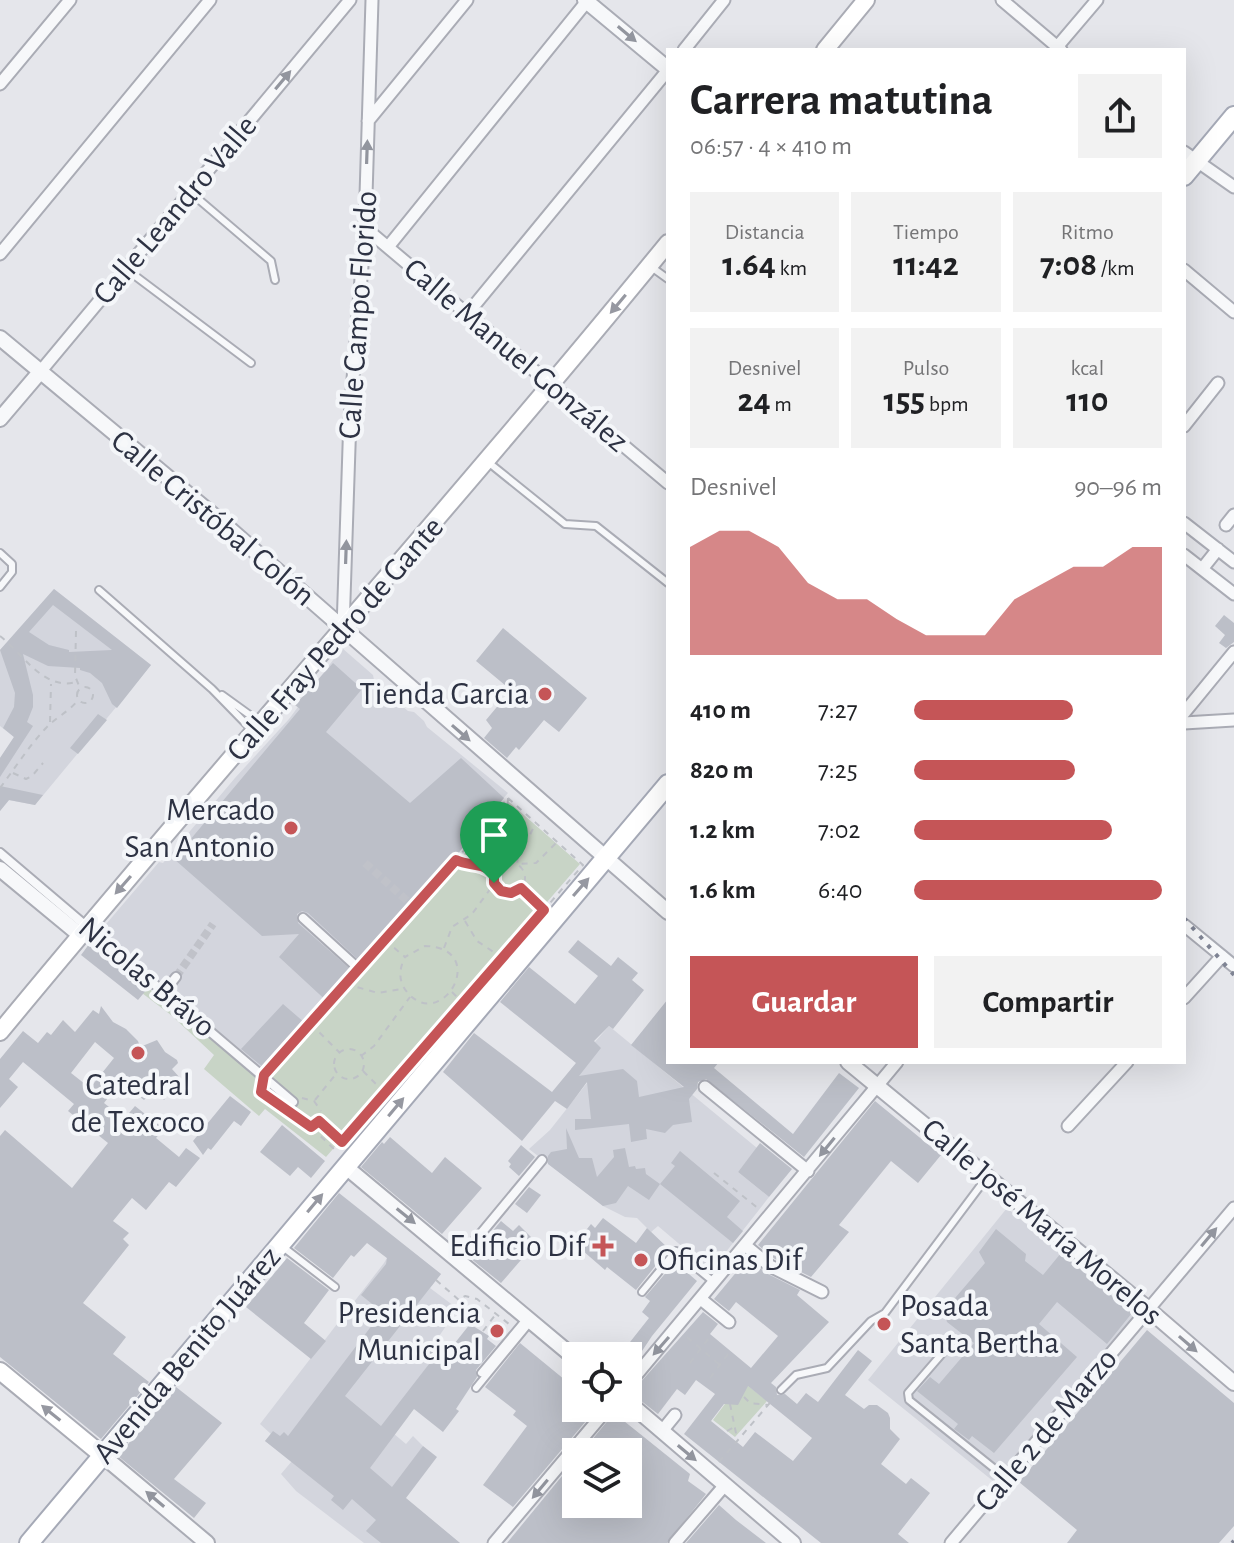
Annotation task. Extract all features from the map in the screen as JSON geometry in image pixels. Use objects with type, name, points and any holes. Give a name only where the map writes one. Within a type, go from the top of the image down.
[{"type":"main road","points":[[827,48],[866,0]]},
{"type":"main road","points":[[1188,163],[1234,116]]},
{"type":"main road","name":"Calle Fray Pedro de Gante","points":[[0,1032],[488,462],[666,246]]},
{"type":"main road","points":[[605,859],[666,786]]},
{"type":"main road","name":"Avenida Benito Juárez","points":[[29,1543],[346,1167],[507,963],[605,859]]},
{"type":"main road","points":[[0,1371],[102,1455]]},
{"type":"street","points":[[0,84],[70,0]]},
{"type":"street","points":[[0,254],[210,0]]},
{"type":"street","name":"Calle Leandro Valle","points":[[0,419],[350,0]]},
{"type":"street","name":"Calle Campo Florido","points":[[343,630],[350,417],[365,228],[372,0]]},
{"type":"street","points":[[368,121],[467,0]]},
{"type":"street","points":[[388,247],[587,0],[666,67]]},
{"type":"street","points":[[686,48],[724,0]]},
{"type":"street","points":[[1002,0],[1059,48],[1097,0]]},
{"type":"street","points":[[468,313],[666,71]]},
{"type":"street","points":[[1188,163],[1234,187]]},
{"type":"street","name":"Calle Manuel González","points":[[365,228],[666,481]]},
{"type":"street","points":[[1186,272],[1234,312]]},
{"type":"street","name":"Calle Cristóbal Colón","points":[[0,338],[225,525],[605,859]]},
{"type":"street","points":[[1186,423],[1218,383]]},
{"type":"street","points":[[1226,525],[1234,515]]},
{"type":"street","points":[[1186,525],[1234,562]]},
{"type":"street","points":[[1202,569],[1218,549]]},
{"type":"street","points":[[1186,557],[1234,594]]},
{"type":"street","points":[[1186,711],[1234,652]]},
{"type":"street","points":[[1186,723],[1234,720]]},
{"type":"street","name":"Nicolas Brávo","points":[[0,853],[84,931]]},
{"type":"street","points":[[605,859],[666,910]]},
{"type":"street","name":"Nicolas Brávo","points":[[0,869],[164,992],[293,1102]]},
{"type":"street","points":[[303,918],[358,968]]},
{"type":"street","points":[[1186,927],[1234,966]]},
{"type":"street","points":[[1186,996],[1222,956]]},
{"type":"street","points":[[164,992],[176,977]]},
{"type":"street","name":"Calle José María Morelos","points":[[850,1064],[1234,1383]]},
{"type":"street","points":[[642,1369],[895,1064]]},
{"type":"street","points":[[1068,1126],[1125,1064]]},
{"type":"street","points":[[705,1087],[808,1171]]},
{"type":"street","points":[[319,1121],[342,1142]]},
{"type":"street","points":[[459,1260],[542,1160]]},
{"type":"street","points":[[346,1167],[562,1347]]},
{"type":"street","name":"Calle 2 de Marzo","points":[[951,1543],[1234,1208]]},
{"type":"street","points":[[746,1246],[770,1266],[822,1292]]},
{"type":"street","points":[[702,1300],[729,1322]]},
{"type":"street","points":[[642,1414],[793,1543]]},
{"type":"street","points":[[662,1431],[675,1415]]},
{"type":"street","points":[[494,1543],[596,1422]]},
{"type":"street","points":[[102,1455],[207,1543]]},
{"type":"street","points":[[675,1543],[725,1485]]},
{"type":"lane","points":[[190,192],[271,261],[275,280]]},
{"type":"lane","points":[[650,266],[666,278]]},
{"type":"lane","points":[[126,269],[251,363]]},
{"type":"lane","points":[[488,462],[565,524],[596,526],[666,581]]},
{"type":"lane","points":[[0,553],[12,564],[12,572],[0,587]]},
{"type":"lane","points":[[99,590],[258,728]]},
{"type":"lane","points":[[212,689],[258,728]]},
{"type":"lane","points":[[781,1390],[796,1375],[827,1368],[871,1321],[885,1313],[987,1177]]},
{"type":"lane","points":[[280,1245],[335,1287]]},
{"type":"lane","points":[[642,1292],[676,1251],[715,1283]]},
{"type":"lane","points":[[481,1373],[516,1330],[529,1319]]},
{"type":"lane","points":[[476,1388],[529,1319]]},
{"type":"lane","points":[[953,1341],[908,1393],[909,1400],[1006,1478]]},
{"type":"path","points":[[76,631],[76,682],[80,688]]},
{"type":"path","points":[[0,636],[52,683],[76,682]]},
{"type":"path","points":[[51,723],[52,683]]},
{"type":"path","points":[[80,688],[91,690],[93,696],[90,701],[84,703],[79,699],[77,693],[80,688]]},
{"type":"path","points":[[0,788],[51,723],[69,711],[79,699]]},
{"type":"path","points":[[12,773],[26,779],[43,763]]},
{"type":"path","points":[[508,798],[583,865],[544,910],[507,963],[463,1003],[335,1150],[311,1127],[261,1092],[264,1077],[508,798]]},
{"type":"path","points":[[508,798],[510,825],[519,840],[517,864],[524,873],[521,888]]},
{"type":"path","points":[[519,840],[530,835],[536,822]]},
{"type":"path","points":[[444,949],[452,927],[465,921],[491,888],[494,873],[505,863],[536,863],[557,841]]},
{"type":"path","points":[[456,860],[482,864],[494,873]]},
{"type":"path","points":[[493,878],[501,891],[511,893],[521,888]]},
{"type":"path","points":[[521,888],[544,910]]},
{"type":"path","points":[[465,921],[477,941],[507,963]]},
{"type":"path","points":[[384,939],[405,957]]},
{"type":"path","points":[[425,946],[444,949],[457,965],[457,980],[451,992],[438,1002],[428,1003],[410,996],[404,989],[400,972],[405,957],[425,946]]},
{"type":"path","points":[[345,983],[378,993],[404,989]]},
{"type":"path","points":[[451,992],[463,1003]]},
{"type":"path","points":[[361,1056],[374,1046],[410,996]]},
{"type":"path","points":[[310,1023],[339,1052]]},
{"type":"path","points":[[339,1052],[349,1049],[361,1056]]},
{"type":"path","points":[[339,1052],[334,1064],[337,1073],[350,1079],[362,1071]]},
{"type":"path","points":[[361,1056],[362,1071],[385,1093]]},
{"type":"path","points":[[314,1101],[337,1073]]},
{"type":"path","points":[[293,1102],[306,1097],[321,1108],[319,1121],[311,1127]]},
{"type":"path","points":[[714,1173],[769,1218]]},
{"type":"path","points":[[436,1280],[459,1300],[465,1296],[477,1299],[516,1330]]},
{"type":"path","points":[[483,1331],[496,1314]]},
{"type":"path","points":[[677,1329],[720,1365]]},
{"type":"path","points":[[690,1363],[709,1338]]},
{"type":"path","points":[[710,1378],[728,1354]]},
{"type":"path","points":[[719,1461],[781,1390]]},
{"type":"path","points":[[744,1397],[750,1403],[768,1405]]},
{"type":"path","points":[[730,1404],[737,1440]]},
{"type":"path","points":[[727,1431],[735,1427]]},
{"type":"shaded area","points":[[54,589],[151,665],[35,805],[9,800],[0,811],[0,758],[14,737],[0,726],[0,650]]},
{"type":"shaded area","points":[[342,648],[373,675],[374,680],[391,692],[395,700],[414,712],[427,727],[508,793],[264,1071],[101,930],[289,719]]},
{"type":"shaded area","points":[[609,1026],[757,1148],[738,1172],[769,1197],[711,1271],[658,1226],[651,1232],[637,1218],[625,1217],[603,1206],[529,1149],[550,1130],[587,1083],[571,1069]]},
{"type":"shaded area","points":[[1007,1208],[1137,1316],[993,1481],[868,1380]]},
{"type":"shaded area","points":[[390,1234],[441,1274],[430,1288],[458,1309],[430,1349],[424,1344],[416,1354],[429,1364],[387,1428],[406,1444],[413,1436],[423,1446],[405,1498],[460,1543],[364,1543],[296,1491],[281,1474],[292,1461],[265,1441],[271,1434],[260,1424],[384,1263],[387,1258],[378,1251]]},
{"type":"green space","points":[[509,802],[580,864],[326,1157],[265,1109],[259,1116],[204,1069],[214,1055],[171,1015],[85,950],[90,943],[268,1081]]},
{"type":"green space","points":[[742,1381],[767,1401],[735,1437],[713,1420]]},
{"type":"building","points":[[54,589],[151,665],[117,708],[102,683],[90,673],[80,668],[48,666],[23,654],[33,695],[33,707],[27,722],[33,726],[0,777],[0,758],[14,737],[3,728],[14,707],[15,693],[0,650]],"holes":[[[53,605],[112,650],[69,652],[49,645],[29,632]]]},
{"type":"building","points":[[1224,615],[1234,623],[1234,642],[1226,648],[1219,643],[1225,635],[1215,626]]},
{"type":"building","name":"Tienda Garcia","points":[[503,628],[587,698],[559,732],[544,720],[519,750],[516,747],[507,758],[484,738],[492,728],[486,720],[511,690],[476,661]]},
{"type":"building","points":[[333,663],[362,689],[326,732],[410,803],[461,758],[504,798],[365,966],[308,913],[302,911],[297,914],[298,923],[357,975],[332,1006],[279,957],[299,934],[262,936],[174,859],[300,709],[295,705]]},
{"type":"building","points":[[98,714],[107,720],[78,754],[70,748]]},
{"type":"building","points":[[0,786],[43,795],[35,805],[9,800],[0,811]]},
{"type":"building","points":[[578,940],[611,966],[618,957],[638,973],[632,980],[644,990],[613,1029],[609,1026],[594,1041],[601,1048],[579,1076],[623,1069],[637,1081],[639,1097],[684,1087],[631,1045],[666,1001],[666,1064],[717,1064],[714,1068],[793,1134],[839,1073],[859,1088],[804,1157],[706,1079],[698,1082],[689,1099],[692,1122],[673,1125],[665,1133],[646,1129],[647,1139],[631,1142],[629,1124],[575,1130],[575,1119],[591,1119],[587,1082],[567,1109],[555,1101],[522,1141],[443,1072],[474,1033],[552,1092],[576,1063],[500,1002],[529,967],[575,1004],[598,976],[568,952]]},
{"type":"building","points":[[90,943],[148,988],[138,1000],[81,955]]},
{"type":"building","points":[[283,1004],[305,1023],[265,1069],[241,1049]]},
{"type":"building","points":[[101,1006],[113,1022],[138,1041],[140,1047],[157,1040],[165,1052],[177,1060],[172,1069],[181,1079],[164,1100],[156,1088],[144,1100],[120,1082],[104,1103],[124,1119],[135,1106],[164,1129],[156,1138],[179,1157],[186,1148],[200,1158],[176,1187],[169,1182],[146,1210],[132,1198],[113,1221],[129,1233],[123,1239],[129,1245],[83,1303],[126,1337],[113,1354],[149,1382],[101,1439],[0,1357],[0,1136],[5,1130],[72,1188],[108,1143],[68,1111],[74,1104],[23,1062],[9,1079],[18,1087],[0,1108],[0,1059],[23,1031],[38,1043],[47,1032],[51,1035],[63,1020],[75,1032],[93,1010],[99,1014]],"holes":[[[95,1042],[114,1058],[90,1088],[71,1073]]]},
{"type":"building","points":[[230,1096],[251,1112],[241,1126],[234,1121],[211,1150],[208,1148],[203,1155],[193,1141]]},
{"type":"building","points":[[875,1101],[941,1155],[918,1183],[891,1161],[839,1225],[849,1232],[811,1277],[775,1259],[758,1245]]},
{"type":"building","points":[[282,1125],[325,1161],[311,1178],[298,1167],[290,1176],[260,1152]]},
{"type":"building","points":[[566,1128],[579,1158],[592,1158],[597,1177],[614,1157],[613,1150],[625,1148],[629,1167],[645,1168],[646,1174],[660,1184],[649,1200],[628,1186],[616,1203],[603,1206],[548,1164],[551,1152],[567,1149]]},
{"type":"building","points":[[390,1137],[432,1173],[445,1157],[482,1188],[442,1234],[361,1167]]},
{"type":"building","points":[[760,1143],[792,1169],[769,1197],[738,1172]]},
{"type":"building","points":[[521,1145],[535,1157],[519,1176],[509,1167],[511,1164],[508,1161]]},
{"type":"building","points":[[680,1151],[740,1201],[727,1217],[743,1231],[733,1243],[660,1184],[675,1166],[671,1163]]},
{"type":"building","points":[[529,1187],[541,1195],[527,1213],[515,1204]]},
{"type":"building","points":[[339,1193],[441,1274],[345,1396],[381,1426],[429,1364],[416,1354],[424,1344],[443,1358],[470,1324],[489,1336],[487,1339],[496,1346],[476,1370],[477,1377],[456,1409],[459,1411],[443,1432],[414,1409],[370,1468],[392,1487],[423,1446],[437,1457],[406,1498],[460,1543],[381,1543],[366,1531],[376,1520],[352,1499],[343,1510],[331,1500],[334,1496],[265,1441],[273,1431],[280,1436],[284,1432],[288,1436],[382,1312],[361,1295],[386,1264],[387,1258],[367,1243],[354,1257],[351,1255],[333,1278],[294,1248]]},
{"type":"building","points":[[603,1218],[636,1243],[647,1228],[669,1249],[636,1290],[607,1267],[605,1270],[575,1244],[591,1224],[595,1228]]},
{"type":"building","points":[[501,1221],[513,1231],[519,1225],[534,1245],[501,1283],[470,1258]]},
{"type":"building","points":[[996,1229],[1026,1254],[1025,1261],[1043,1275],[1061,1253],[1132,1313],[1107,1344],[1057,1302],[1039,1324],[1077,1357],[994,1453],[972,1436],[969,1440],[954,1429],[958,1424],[917,1391],[930,1377],[939,1384],[974,1343],[947,1322],[944,1311],[985,1263],[979,1252]]},
{"type":"building","points":[[287,1258],[329,1290],[304,1323],[326,1341],[311,1359],[246,1307]]},
{"type":"building","points":[[748,1258],[766,1273],[800,1290],[797,1295],[829,1322],[771,1383],[776,1387],[777,1395],[785,1394],[797,1404],[806,1393],[818,1402],[858,1350],[872,1361],[845,1395],[864,1409],[877,1405],[888,1413],[890,1429],[900,1439],[881,1464],[906,1484],[911,1478],[930,1493],[898,1534],[909,1543],[821,1543],[684,1434],[715,1394],[696,1380],[685,1395],[677,1389],[658,1414],[642,1402],[642,1381],[703,1312],[718,1324],[710,1334],[751,1368],[778,1336],[736,1302],[729,1311],[714,1299]],"holes":[[[748,1386],[812,1438],[793,1461],[755,1432],[743,1447],[711,1421],[724,1404],[738,1405]]]},
{"type":"building","points":[[675,1262],[697,1281],[642,1351],[642,1342],[630,1342],[649,1318],[642,1312],[650,1301],[645,1297]]},
{"type":"building","points":[[1147,1330],[1234,1403],[1234,1526],[1219,1543],[1067,1543],[1077,1530],[1019,1482]]},
{"type":"building","points":[[520,1343],[562,1378],[562,1422],[585,1422],[572,1438],[562,1438],[562,1449],[513,1507],[483,1485],[527,1426],[513,1415],[516,1411],[485,1387]]},
{"type":"building","points":[[176,1387],[222,1423],[174,1479],[206,1503],[194,1518],[118,1456]]},
{"type":"building","points":[[607,1422],[625,1422],[690,1474],[688,1481],[706,1494],[667,1543],[507,1543],[562,1476],[562,1518],[642,1518],[642,1438],[593,1438]]},
{"type":"building","points":[[719,1505],[736,1520],[766,1543],[686,1543]]},
{"type":"tunnel","points":[[365,863],[413,906]]},
{"type":"tunnel","points":[[176,977],[213,924]]},
{"type":"railway","points":[[1186,920],[1234,975]]},
{"type":"place","name":"Tienda Garcia","points":[[545,694]]},
{"type":"place","name":"Mercado San Antonio","points":[[291,828]]},
{"type":"place","name":"Catedral de Texcoco","points":[[138,1053]]},
{"type":"place","name":"Edificio Dif","points":[[603,1246]]},
{"type":"place","name":"Oficinas Dif","points":[[641,1260]]},
{"type":"place","name":"Posada Santa Bertha","points":[[884,1324]]},
{"type":"place","name":"Presidencia Municipal","points":[[497,1331]]},
{"type":"route","points":[[456,860],[482,864],[494,873],[494,883],[506,893],[521,888],[544,910],[342,1142],[319,1121],[311,1127],[261,1092],[264,1075],[456,860]]}]
